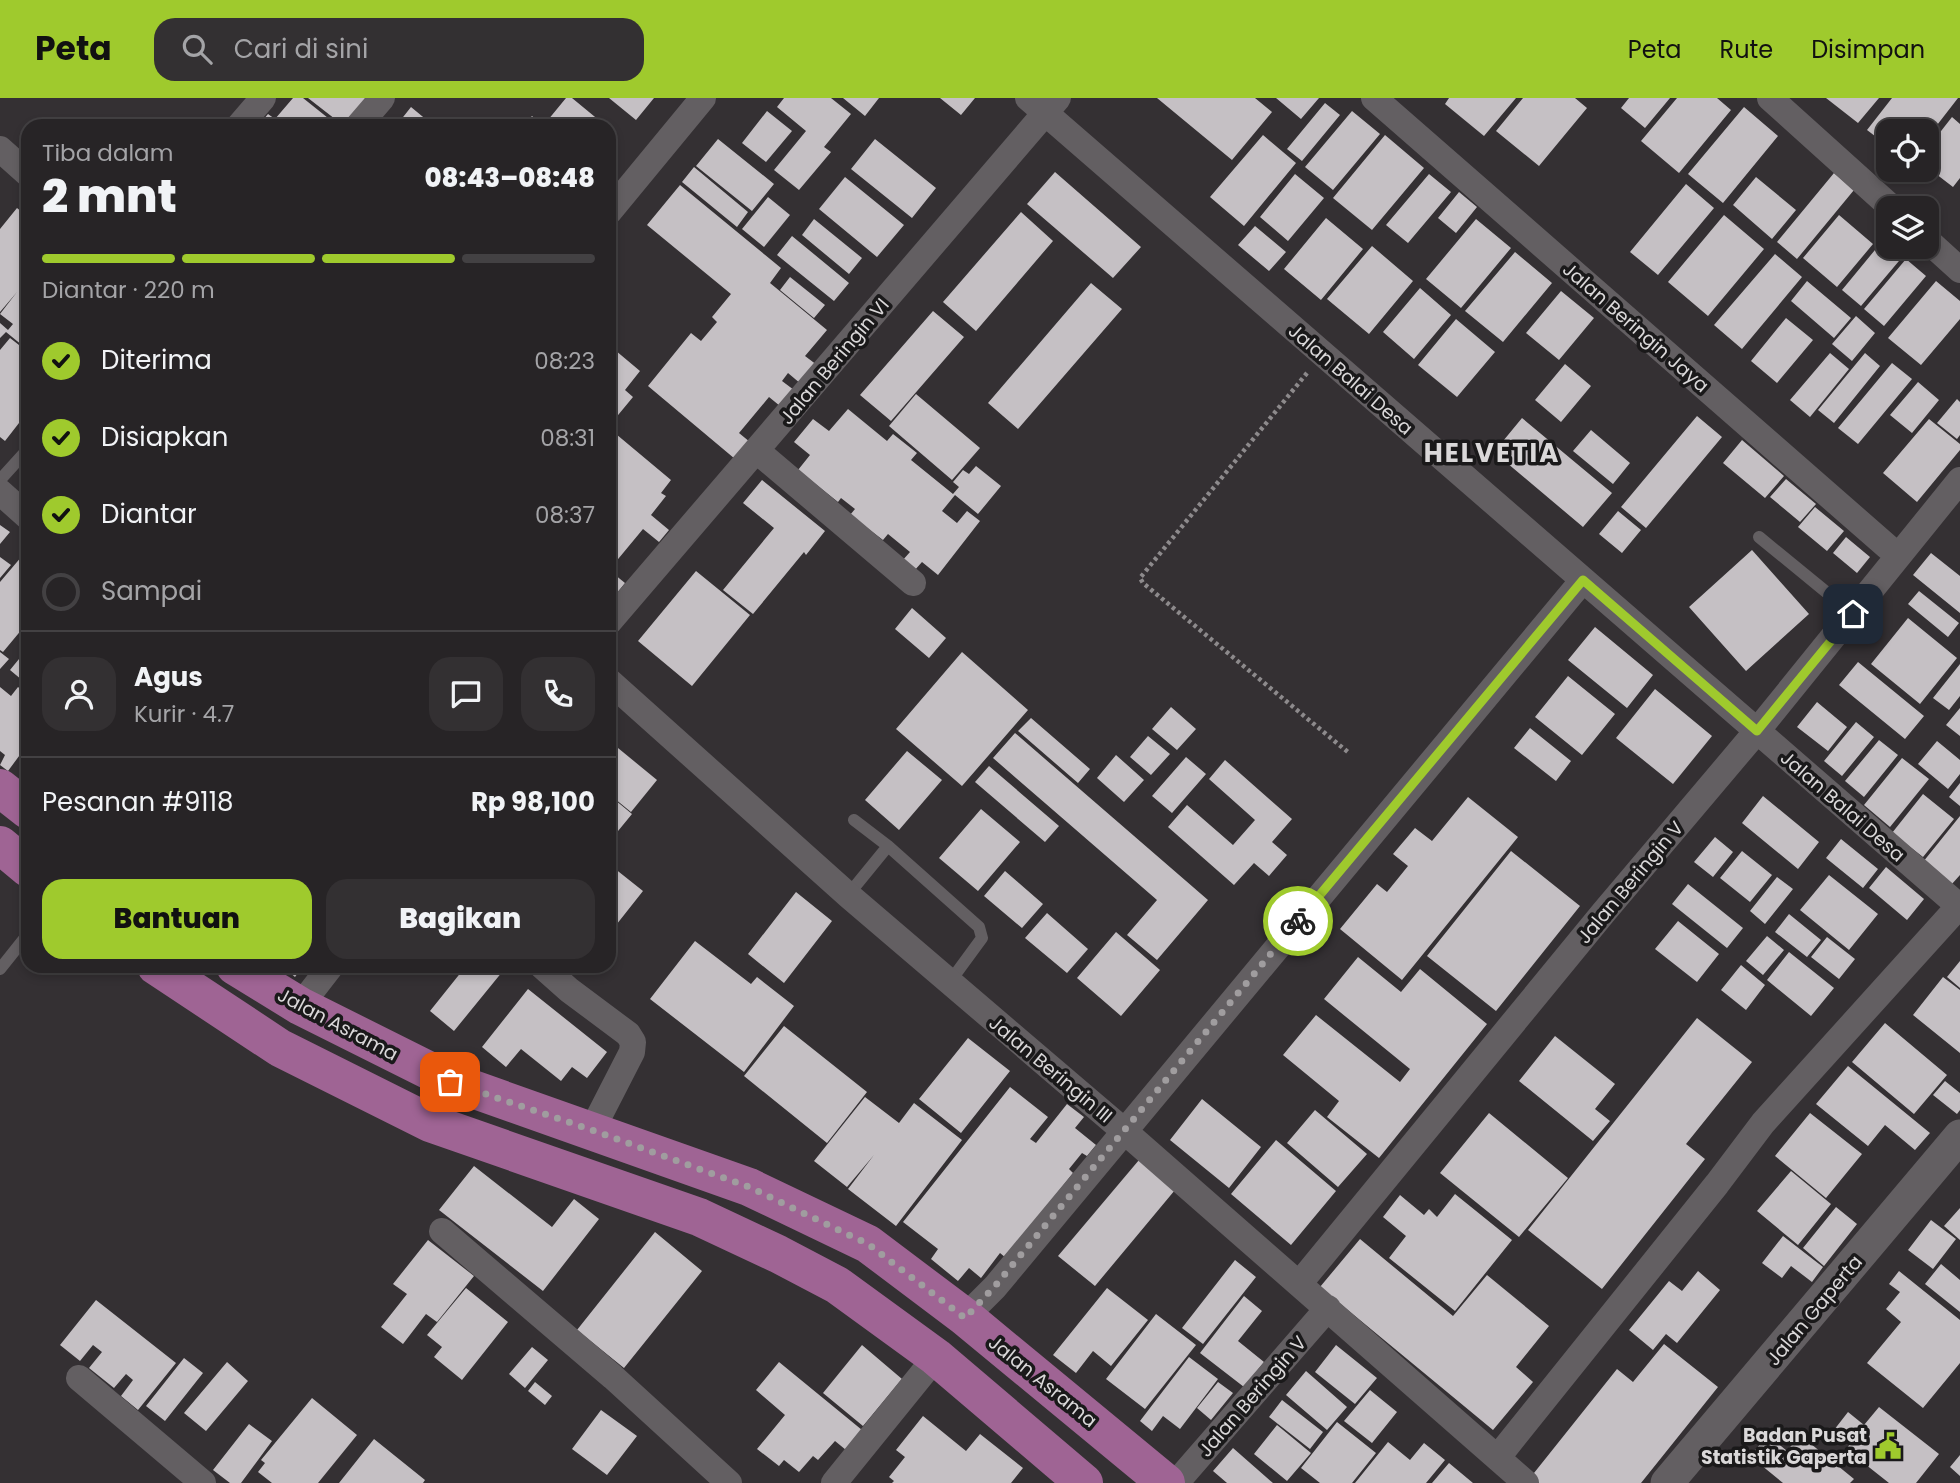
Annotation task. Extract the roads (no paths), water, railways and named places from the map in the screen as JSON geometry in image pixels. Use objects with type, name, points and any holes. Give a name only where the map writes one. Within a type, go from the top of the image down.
[{"type":"highway","points":[[0,788],[21,804]]},
{"type":"highway","points":[[0,845],[21,862]]},
{"type":"highway","points":[[167,973],[280,1048],[430,1123],[699,1217],[838,1285],[936,1357],[1084,1483]]},
{"type":"highway","name":"Jalan Asrama","points":[[246,973],[300,1006],[450,1082],[749,1187],[868,1244],[965,1318],[1166,1483]]},
{"type":"street","points":[[245,119],[263,98]]},
{"type":"street","points":[[364,119],[382,98]]},
{"type":"street","points":[[616,204],[703,98]]},
{"type":"street","name":"Jalan Beringin Jaya","points":[[1374,98],[1898,556]]},
{"type":"street","points":[[1770,98],[1879,196]]},
{"type":"street","name":"Jalan Balai Desa","points":[[1044,103],[1323,354],[1960,906]]},
{"type":"street","name":"Jalan Beringin VI","points":[[616,614],[757,451],[1044,103]]},
{"type":"street","points":[[0,149],[21,168]]},
{"type":"street","points":[[1939,251],[1960,270]]},
{"type":"street","points":[[757,451],[913,583]]},
{"type":"street","name":"Jalan Beringin V","points":[[1299,1284],[1604,912],[1757,731],[1960,480]]},
{"type":"street","points":[[0,492],[21,511]]},
{"type":"street","points":[[965,1318],[995,1286],[1583,580]]},
{"type":"street","name":"Jalan Beringin III","points":[[616,687],[848,895],[1123,1130],[1527,1483]]},
{"type":"street","points":[[1498,1457],[1763,1123],[1960,906]]},
{"type":"street","points":[[300,1006],[326,973]]},
{"type":"street","points":[[550,973],[628,1034],[633,1042],[632,1052],[592,1130]]},
{"type":"street","name":"Jalan Gaperta","points":[[1667,1483],[1955,1152]]},
{"type":"street","points":[[442,1231],[613,1377],[729,1483]]},
{"type":"street","name":"Jalan Beringin V","points":[[1176,1483],[1328,1308]]},
{"type":"street","points":[[834,1483],[936,1357]]},
{"type":"street","points":[[79,1378],[203,1483]]},
{"type":"lane","points":[[0,480],[21,457]]},
{"type":"lane","points":[[1759,537],[1853,614]]},
{"type":"lane","points":[[854,820],[888,846],[979,927],[983,934],[949,983]]},
{"type":"lane","points":[[848,895],[888,846]]},
{"type":"lane","points":[[0,969],[21,943]]},
{"type":"place","name":"Badan Pusat Statistik Gaperta","points":[[1888,1446]]},
{"type":"district","name":"HELVETIA","points":[[1492,453]]}]
